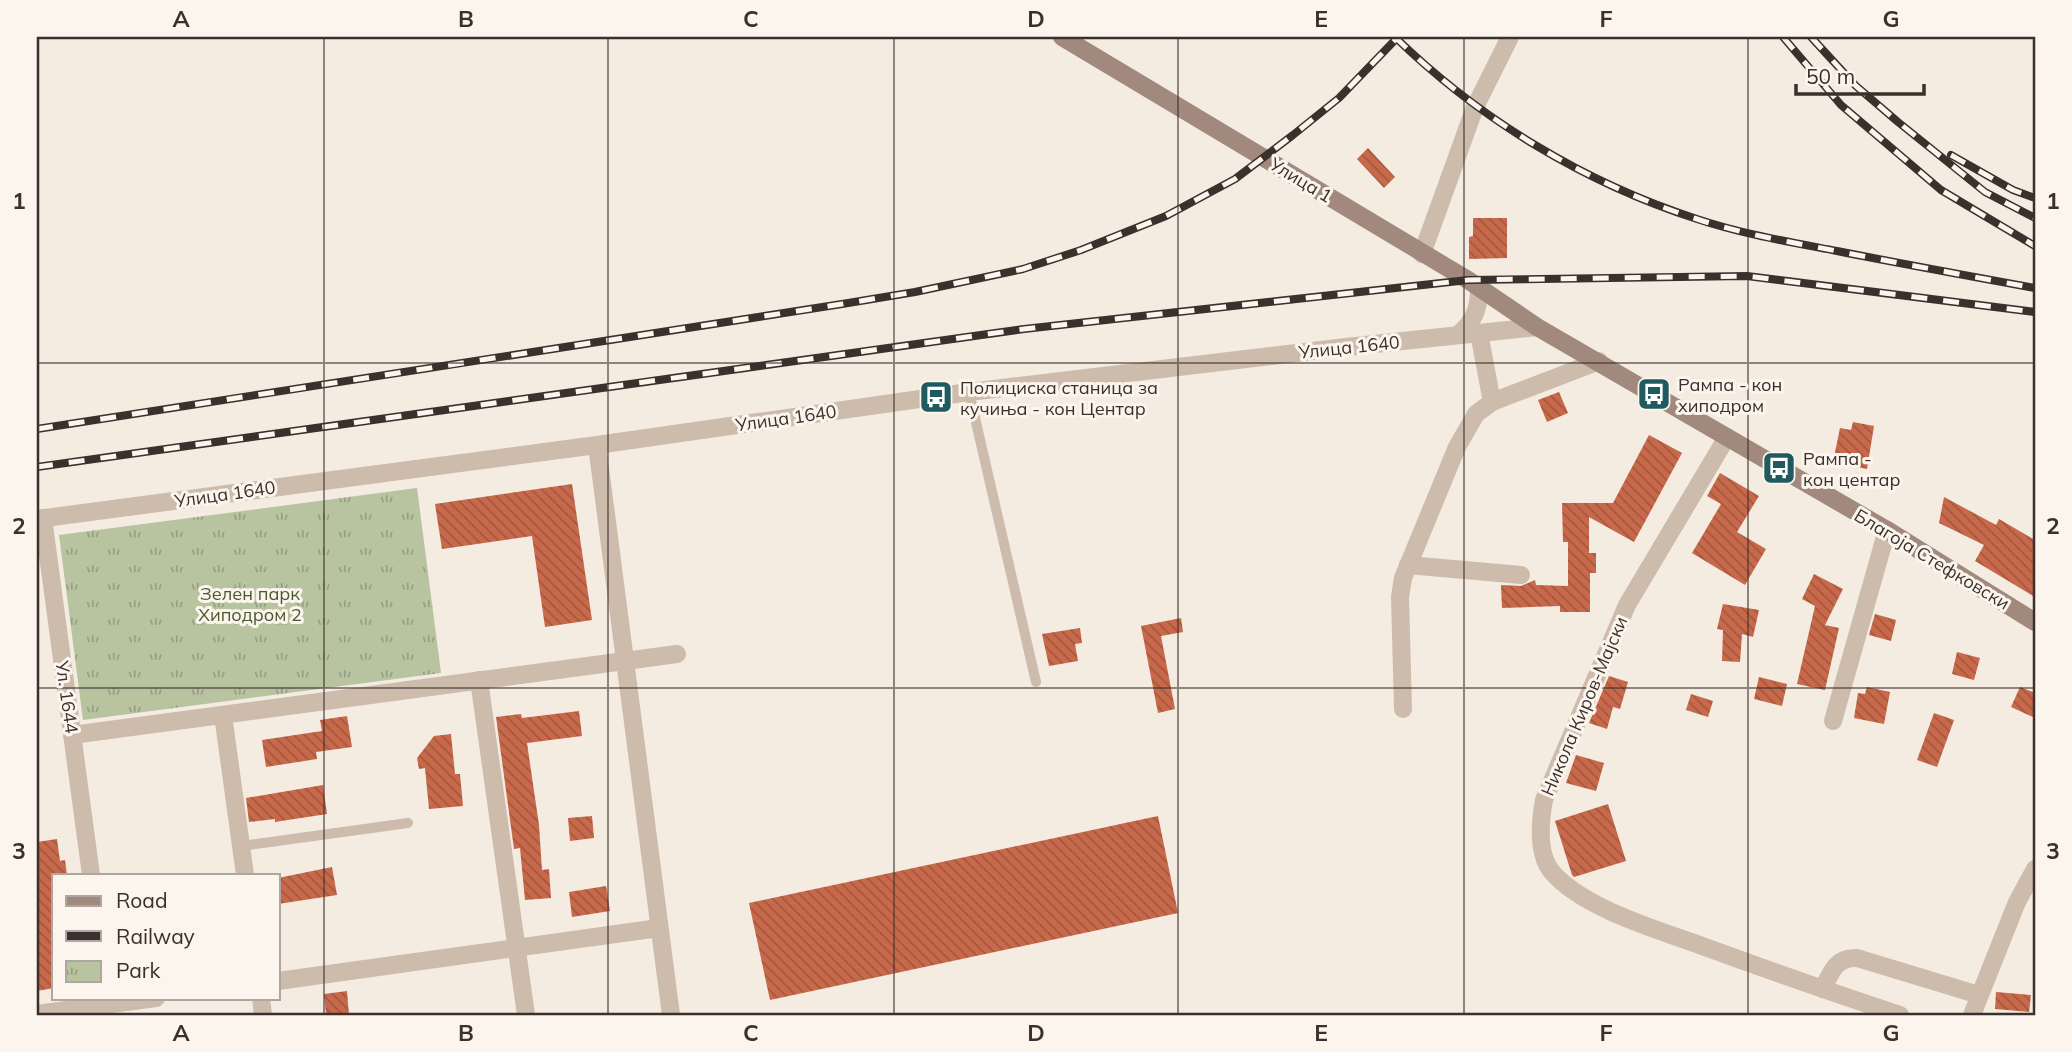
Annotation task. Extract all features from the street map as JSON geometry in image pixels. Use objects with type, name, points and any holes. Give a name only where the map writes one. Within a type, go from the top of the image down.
[{"type":"main road","name":"Улица 1","points":[[1062,37],[1479,288],[1537,327]]},
{"type":"main road","name":"Благоја Стефковски","points":[[1537,327],[1887,530],[2035,622]]},
{"type":"street","points":[[1422,254],[1475,107],[1510,37]]},
{"type":"street","points":[[1458,335],[1469,326],[1476,315],[1479,288]]},
{"type":"street","name":"Улица 1640","points":[[40,519],[597,445],[969,392],[1537,327]]},
{"type":"street","points":[[1479,333],[1492,402]]},
{"type":"street","points":[[1403,709],[1403,578],[1457,447],[1476,414],[1492,402],[1599,361]]},
{"type":"street","name":"Никола Киров-Мајски","points":[[1727,437],[1627,605],[1544,800],[1540,822],[1541,844],[1551,871],[1574,891],[1621,916],[1900,1015]]},
{"type":"street","points":[[597,445],[670,1015]]},
{"type":"street","name":"Ул. 1644","points":[[40,519],[91,874]]},
{"type":"street","points":[[1833,721],[1887,530]]},
{"type":"street","points":[[1408,565],[1521,575]]},
{"type":"street","points":[[72,735],[677,654]]},
{"type":"street","points":[[479,680],[526,1015]]},
{"type":"street","points":[[223,715],[245,874]]},
{"type":"street","points":[[1972,1015],[2018,902],[2035,869]]},
{"type":"street","points":[[280,981],[659,928]]},
{"type":"street","points":[[1823,989],[1838,962],[1857,958],[1979,995]]},
{"type":"street","points":[[37,1014],[144,1000]]},
{"type":"lane","points":[[969,392],[1036,682]]},
{"type":"lane","points":[[241,846],[408,823]]},
{"type":"green space","name":"Зелен парк Хиподром 2","points":[[417,488],[441,673],[83,720],[59,535]]},
{"type":"building","points":[[1368,148],[1395,177],[1384,188],[1357,159]]},
{"type":"building","points":[[1473,218],[1507,218],[1507,258],[1469,259],[1469,237],[1473,236]]},
{"type":"building","points":[[1559,392],[1568,413],[1547,422],[1538,400]]},
{"type":"building","points":[[1853,422],[1874,426],[1867,469],[1833,462],[1840,428],[1851,430]]},
{"type":"building","points":[[1649,435],[1682,453],[1634,542],[1589,517],[1589,553],[1596,553],[1596,573],[1590,573],[1590,612],[1560,612],[1560,606],[1502,608],[1501,585],[1521,586],[1535,580],[1536,585],[1568,586],[1568,542],[1563,542],[1562,503],[1613,503]]},
{"type":"building","points":[[1720,473],[1759,496],[1737,532],[1766,549],[1745,585],[1692,553],[1721,504],[1707,496]]},
{"type":"building","points":[[572,484],[592,620],[545,627],[532,536],[442,549],[435,504]]},
{"type":"building","points":[[1944,497],[1996,525],[1999,519],[2035,540],[2035,597],[1975,561],[1984,545],[1939,523]]},
{"type":"building","points":[[1814,574],[1843,589],[1825,625],[1839,628],[1825,690],[1797,684],[1815,606],[1802,599]]},
{"type":"building","points":[[1723,604],[1759,610],[1753,637],[1742,634],[1740,662],[1722,661],[1723,630],[1717,629]]},
{"type":"building","points":[[1875,614],[1896,620],[1891,641],[1869,635]]},
{"type":"building","points":[[1181,618],[1183,632],[1161,636],[1175,709],[1158,713],[1141,626]]},
{"type":"building","points":[[1080,628],[1082,643],[1075,644],[1078,661],[1049,666],[1042,634]]},
{"type":"building","points":[[1957,652],[1980,658],[1974,680],[1952,674]]},
{"type":"building","points":[[1609,676],[1628,682],[1620,709],[1613,707],[1607,729],[1589,723]]},
{"type":"building","points":[[1759,677],[1787,684],[1782,706],[1754,699]]},
{"type":"building","points":[[1867,687],[1890,692],[1884,724],[1854,718],[1858,693],[1865,694]]},
{"type":"building","points":[[2020,687],[2035,693],[2035,718],[2011,707]]},
{"type":"building","points":[[1691,694],[1713,701],[1708,717],[1686,710]]},
{"type":"building","points":[[579,711],[582,736],[527,743],[539,825],[542,870],[549,869],[551,898],[525,900],[520,848],[514,849],[496,717],[521,714],[522,718]]},
{"type":"building","points":[[1934,713],[1954,720],[1937,767],[1917,760]]},
{"type":"building","points":[[347,716],[352,747],[316,752],[317,759],[266,767],[262,740],[322,731],[320,720]]},
{"type":"building","points":[[451,734],[455,774],[460,774],[463,806],[429,809],[425,768],[419,769],[417,758],[434,736]]},
{"type":"building","points":[[1576,755],[1604,763],[1596,791],[1566,783]]},
{"type":"building","points":[[323,785],[327,814],[275,822],[275,819],[249,822],[246,798]]},
{"type":"building","points":[[1608,804],[1626,861],[1574,877],[1555,821]]},
{"type":"building","points":[[592,816],[594,838],[570,841],[568,818]]},
{"type":"building","points":[[1158,816],[1178,913],[770,1000],[749,903]]},
{"type":"building","points":[[57,839],[60,861],[65,860],[67,874],[52,874],[52,988],[37,991],[37,842]]},
{"type":"building","points":[[332,867],[337,895],[280,904],[280,878]]},
{"type":"building","points":[[606,886],[610,911],[572,917],[569,892]]},
{"type":"building","points":[[347,991],[349,1015],[326,1015],[324,994]]},
{"type":"building","points":[[1996,992],[2031,995],[2029,1012],[1995,1009]]},
{"type":"railway","points":[[1395,37],[1462,95],[1535,145],[1614,187],[1655,204],[1714,224],[1766,237],[2035,288]]},
{"type":"railway","points":[[37,429],[842,304],[1023,269],[1081,250],[1166,216],[1235,179],[1339,98],[1398,37]]},
{"type":"railway","points":[[1783,37],[1841,105],[1941,190],[2035,246]]},
{"type":"railway","points":[[1811,37],[1856,86],[1898,122],[1985,192],[2035,218]]},
{"type":"railway","points":[[1951,155],[2013,190],[2035,198]]},
{"type":"railway","points":[[37,467],[1024,329],[1468,280],[1747,276],[2035,312]]},
{"type":"place","name":"Рампа - кон хиподром","points":[[1654,394]]},
{"type":"place","name":"Полициска станица за кучиња - кон Центар","points":[[936,397]]},
{"type":"place","name":"Рампа - кон центар","points":[[1779,468]]}]
